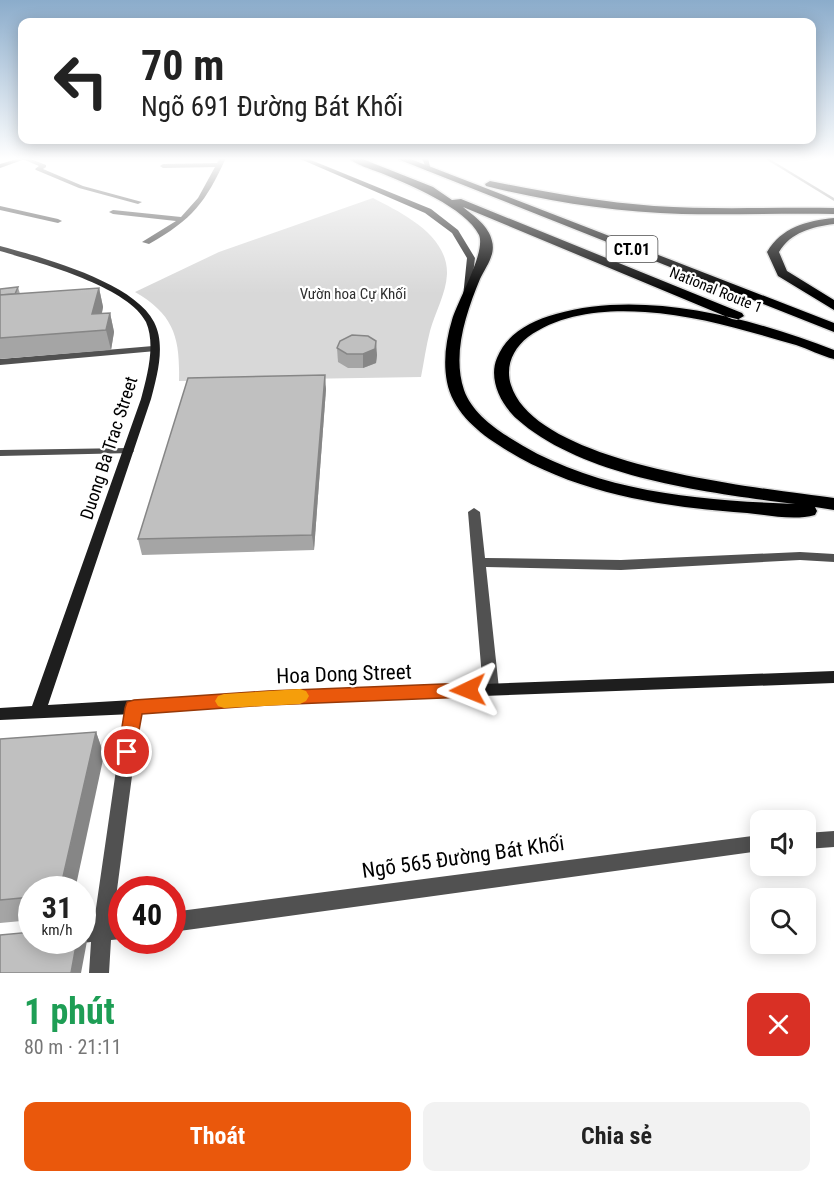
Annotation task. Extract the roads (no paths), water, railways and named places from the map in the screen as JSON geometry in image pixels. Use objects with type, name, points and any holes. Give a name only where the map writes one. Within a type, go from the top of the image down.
[{"type":"highway","points":[[449,203],[480,227],[487,242],[484,257],[467,298],[456,334],[452,362],[457,393],[478,422],[509,447],[554,470],[611,487],[651,495],[753,508],[834,512]]},
{"type":"highway","name":"National Route 1","points":[[465,203],[834,355]]},
{"type":"highway","name":"National Route 1","points":[[515,203],[834,328]]},
{"type":"highway","points":[[609,203],[707,212],[834,211]]},
{"type":"highway","points":[[834,222],[792,232],[782,237],[773,252],[783,273],[834,306]]},
{"type":"highway","points":[[807,344],[683,313],[639,308],[599,309],[562,315],[532,327],[510,344],[500,366],[504,390],[523,415],[556,438],[600,458],[651,474],[733,490],[834,504]]},
{"type":"street","points":[[146,242],[183,219],[200,203]]},
{"type":"street","points":[[411,203],[429,211],[455,232],[471,258],[467,298]]},
{"type":"street","points":[[0,208],[58,221]]},
{"type":"street","points":[[113,212],[183,219]]},
{"type":"street","name":"Duong Ba Trac Street","points":[[0,248],[114,289],[136,303],[152,324],[153,372],[146,399],[38,712]]},
{"type":"street","points":[[0,362],[153,349]]},
{"type":"street","points":[[0,453],[128,451]]},
{"type":"street","points":[[474,512],[491,689]]},
{"type":"street","points":[[479,562],[621,565],[800,556],[834,558]]},
{"type":"street","name":"Hoa Dong Street","points":[[0,714],[134,708],[268,698],[834,677]]},
{"type":"street","points":[[117,876],[134,708]]},
{"type":"street","points":[[816,840],[834,839]]},
{"type":"street","name":"Ngõ 565 Đường Bát Khối","points":[[186,920],[750,844]]},
{"type":"street","points":[[99,973],[108,943]]},
{"type":"park label","name":"Vườn hoa Cự Khối","points":[[353,294]]}]
